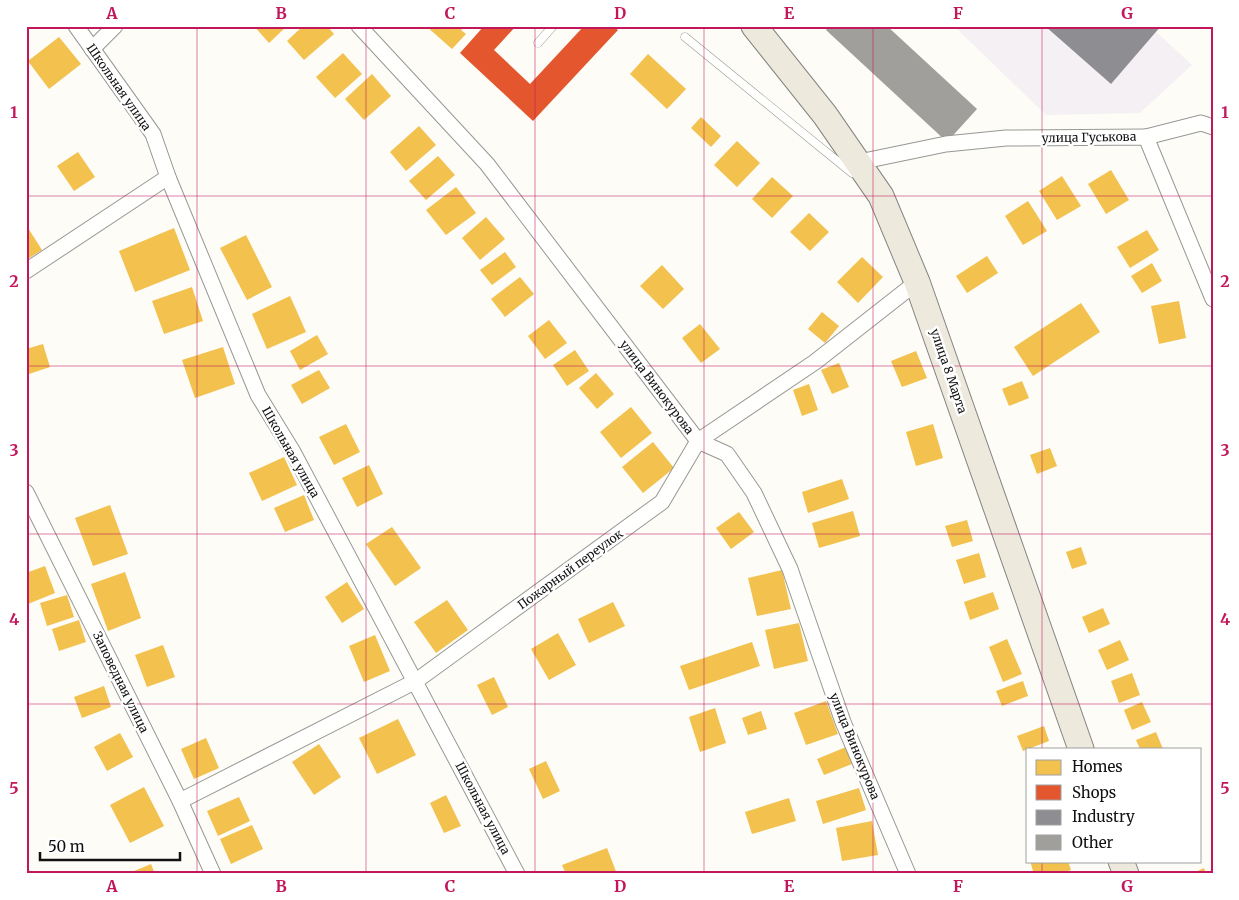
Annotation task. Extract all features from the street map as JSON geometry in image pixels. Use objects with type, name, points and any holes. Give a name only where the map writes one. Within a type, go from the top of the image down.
[{"type":"main road","name":"улица 8 Марта","points":[[754,26],[825,115],[881,196],[917,282],[1082,748]]},
{"type":"main road","points":[[1121,862],[1126,874]]},
{"type":"street","name":"Школьная улица","points":[[76,26],[153,134],[168,177],[258,395],[293,452],[517,874]]},
{"type":"street","points":[[92,49],[115,26]]},
{"type":"street","name":"улица Винокурова","points":[[360,26],[487,164],[698,441],[727,454],[754,493],[790,569],[842,722],[908,874]]},
{"type":"street","points":[[1146,137],[1201,123],[1213,127]]},
{"type":"street","name":"улица Гуськова","points":[[859,162],[946,144],[997,139],[1146,137],[1213,299]]},
{"type":"street","points":[[26,270],[168,177]]},
{"type":"street","name":"Пожарный переулок","points":[[180,801],[416,681],[662,502],[698,441],[815,362],[917,282]]},
{"type":"street","name":"Заповедная улица","points":[[26,492],[180,801],[213,874]]},
{"type":"lane","points":[[538,43],[553,26]]},
{"type":"lane","points":[[685,37],[881,196]]},
{"type":"shaded area","points":[[954,26],[1150,26],[1192,65],[1140,113],[1046,115]]},
{"type":"building: Homes","points":[[254,26],[287,26],[269,43]]},
{"type":"building: Homes","points":[[303,26],[327,26],[334,34],[304,60],[287,41]]},
{"type":"building: Homes","points":[[426,26],[465,26],[461,30],[466,34],[452,49]]},
{"type":"building: Homes","points":[[59,37],[81,64],[49,89],[28,61]]},
{"type":"building: Homes","points":[[343,53],[362,74],[335,98],[316,77]]},
{"type":"building: Homes","points":[[648,54],[686,89],[667,109],[630,74]]},
{"type":"building: Homes","points":[[372,74],[391,96],[364,120],[345,99]]},
{"type":"building: Homes","points":[[701,117],[721,136],[711,147],[691,128]]},
{"type":"building: Homes","points":[[419,126],[436,145],[406,171],[390,152]]},
{"type":"building: Homes","points":[[737,141],[760,163],[737,187],[714,165]]},
{"type":"building: Homes","points":[[78,152],[95,177],[74,191],[57,166]]},
{"type":"building: Homes","points":[[438,156],[455,175],[426,200],[409,181]]},
{"type":"building: Homes","points":[[1111,170],[1129,200],[1106,214],[1088,184]]},
{"type":"building: Homes","points":[[1062,176],[1081,206],[1057,220],[1039,191]]},
{"type":"building: Homes","points":[[772,177],[793,196],[772,218],[752,199]]},
{"type":"building: Homes","points":[[456,187],[476,213],[446,235],[426,210]]},
{"type":"building: Homes","points":[[1028,201],[1047,231],[1023,245],[1005,216]]},
{"type":"building: Homes","points":[[809,213],[829,232],[810,251],[790,232]]},
{"type":"building: Homes","points":[[486,217],[505,239],[480,260],[462,238]]},
{"type":"building: Homes","points":[[28,228],[42,250],[26,260],[26,229]]},
{"type":"building: Homes","points":[[174,228],[190,270],[135,292],[119,251]]},
{"type":"building: Homes","points":[[1147,230],[1159,250],[1130,268],[1117,247]]},
{"type":"building: Homes","points":[[246,235],[272,287],[247,300],[220,248]]},
{"type":"building: Homes","points":[[505,252],[516,267],[492,285],[480,270]]},
{"type":"building: Homes","points":[[987,256],[998,273],[967,293],[956,276]]},
{"type":"building: Homes","points":[[862,257],[883,277],[858,303],[837,282]]},
{"type":"building: Homes","points":[[1152,263],[1162,281],[1142,293],[1131,276]]},
{"type":"building: Homes","points":[[662,265],[684,289],[663,309],[640,286]]},
{"type":"building: Homes","points":[[520,277],[534,294],[505,317],[491,299]]},
{"type":"building: Homes","points":[[192,287],[203,321],[164,334],[152,301]]},
{"type":"building: Homes","points":[[290,296],[306,332],[267,349],[252,314]]},
{"type":"building: Homes","points":[[1179,301],[1186,338],[1159,344],[1151,306]]},
{"type":"building: Homes","points":[[1081,303],[1100,332],[1033,376],[1014,347]]},
{"type":"building: Homes","points":[[822,312],[839,326],[825,343],[808,329]]},
{"type":"building: Homes","points":[[549,320],[567,343],[545,359],[528,336]]},
{"type":"building: Homes","points":[[700,324],[720,349],[701,363],[682,338]]},
{"type":"building: Homes","points":[[317,335],[328,354],[300,370],[290,351]]},
{"type":"building: Homes","points":[[43,344],[50,367],[26,375],[26,349]]},
{"type":"building: Homes","points":[[223,347],[235,384],[195,398],[182,360]]},
{"type":"building: Homes","points":[[575,350],[589,371],[567,386],[553,365]]},
{"type":"building: Homes","points":[[916,351],[927,378],[902,387],[891,361]]},
{"type":"building: Homes","points":[[839,363],[849,387],[832,394],[821,370]]},
{"type":"building: Homes","points":[[319,370],[330,388],[302,404],[291,385]]},
{"type":"building: Homes","points":[[596,373],[614,394],[597,409],[579,388]]},
{"type":"building: Homes","points":[[1022,381],[1029,398],[1009,406],[1002,389]]},
{"type":"building: Homes","points":[[809,384],[818,410],[802,416],[793,390]]},
{"type":"building: Homes","points":[[631,407],[652,433],[621,458],[600,432]]},
{"type":"building: Homes","points":[[346,424],[360,452],[334,465],[319,437]]},
{"type":"building: Homes","points":[[933,424],[943,458],[916,466],[906,432]]},
{"type":"building: Homes","points":[[653,442],[674,468],[643,493],[622,467]]},
{"type":"building: Homes","points":[[1050,448],[1057,466],[1037,474],[1030,455]]},
{"type":"building: Homes","points":[[284,457],[297,485],[262,501],[249,473]]},
{"type":"building: Homes","points":[[369,465],[383,494],[357,507],[342,478]]},
{"type":"building: Homes","points":[[842,479],[849,499],[808,513],[802,492]]},
{"type":"building: Homes","points":[[304,495],[314,520],[285,532],[274,508]]},
{"type":"building: Homes","points":[[110,505],[128,554],[93,566],[75,518]]},
{"type":"building: Homes","points":[[853,511],[860,536],[819,548],[812,523]]},
{"type":"building: Homes","points":[[739,512],[754,532],[731,549],[716,528]]},
{"type":"building: Homes","points":[[967,520],[973,541],[952,547],[945,526]]},
{"type":"building: Homes","points":[[392,527],[421,568],[395,586],[366,544]]},
{"type":"building: Homes","points":[[1081,547],[1087,564],[1072,569],[1066,552]]},
{"type":"building: Homes","points":[[979,553],[986,577],[964,584],[956,560]]},
{"type":"building: Homes","points":[[45,566],[55,593],[28,604],[26,573]]},
{"type":"building: Homes","points":[[782,570],[791,609],[757,616],[748,578]]},
{"type":"building: Homes","points":[[125,572],[141,618],[108,631],[91,584]]},
{"type":"building: Homes","points":[[347,582],[364,609],[342,623],[325,597]]},
{"type":"building: Homes","points":[[993,592],[999,609],[970,620],[964,602]]},
{"type":"building: Homes","points":[[67,595],[74,617],[47,626],[40,603]]},
{"type":"building: Homes","points":[[447,600],[468,630],[436,653],[414,622]]},
{"type":"building: Homes","points":[[613,602],[625,626],[589,643],[578,619]]},
{"type":"building: Homes","points":[[1103,608],[1110,624],[1089,633],[1082,617]]},
{"type":"building: Homes","points":[[79,620],[86,642],[59,651],[52,629]]},
{"type":"building: Homes","points":[[799,623],[808,661],[774,669],[765,630]]},
{"type":"building: Homes","points":[[558,633],[576,665],[549,680],[531,649]]},
{"type":"building: Homes","points":[[375,635],[390,671],[364,682],[349,646]]},
{"type":"building: Homes","points":[[1007,639],[1022,674],[1003,682],[989,647]]},
{"type":"building: Homes","points":[[1120,640],[1129,660],[1107,670],[1098,650]]},
{"type":"building: Homes","points":[[752,642],[760,666],[689,690],[680,666]]},
{"type":"building: Homes","points":[[163,645],[175,677],[147,687],[135,655]]},
{"type":"building: Homes","points":[[1132,673],[1140,695],[1119,703],[1111,681]]},
{"type":"building: Homes","points":[[494,677],[508,707],[492,715],[477,685]]},
{"type":"building: Homes","points":[[1023,681],[1028,696],[1002,706],[996,691]]},
{"type":"building: Homes","points":[[104,686],[111,707],[82,718],[74,697]]},
{"type":"building: Homes","points":[[826,701],[838,734],[806,745],[794,713]]},
{"type":"building: Homes","points":[[1142,702],[1151,722],[1132,730],[1124,710]]},
{"type":"building: Homes","points":[[715,708],[726,743],[700,752],[689,717]]},
{"type":"building: Homes","points":[[761,711],[767,729],[748,735],[742,718]]},
{"type":"building: Homes","points":[[398,719],[416,755],[377,774],[359,738]]},
{"type":"building: Homes","points":[[1044,726],[1049,741],[1026,748],[1023,751],[1017,736]]},
{"type":"building: Homes","points":[[1156,732],[1163,748],[1140,748],[1136,740]]},
{"type":"building: Homes","points":[[120,733],[133,757],[107,771],[94,747]]},
{"type":"building: Homes","points":[[206,738],[219,768],[194,779],[181,749]]},
{"type":"building: Homes","points":[[319,744],[341,777],[314,795],[292,762]]},
{"type":"building: Homes","points":[[846,747],[852,764],[824,775],[817,759]]},
{"type":"building: Homes","points":[[546,761],[560,791],[543,799],[529,769]]},
{"type":"building: Homes","points":[[144,787],[164,826],[130,843],[110,805]]},
{"type":"building: Homes","points":[[859,788],[866,810],[823,824],[816,801]]},
{"type":"building: Homes","points":[[446,795],[461,826],[444,833],[430,803]]},
{"type":"building: Homes","points":[[239,797],[250,821],[218,836],[207,811]]},
{"type":"building: Homes","points":[[789,798],[796,821],[752,834],[745,812]]},
{"type":"building: Homes","points":[[872,821],[878,855],[842,861],[836,828]]},
{"type":"building: Homes","points":[[252,825],[263,849],[231,864],[220,839]]},
{"type":"building: Homes","points":[[607,848],[617,874],[566,874],[562,865]]},
{"type":"building: Homes","points":[[1030,862],[1068,862],[1071,870],[1059,874],[1034,874]]},
{"type":"building: Homes","points":[[151,864],[155,874],[127,874]]},
{"type":"building: Homes","points":[[1204,868],[1206,874],[1191,874]]},
{"type":"building: Shops","points":[[484,26],[516,26],[494,50],[530,84],[584,26],[613,26],[618,30],[533,121],[460,53]]},
{"type":"building: Industry","points":[[1045,26],[1161,26],[1111,84]]},
{"type":"building: Other","points":[[829,26],[887,26],[977,109],[947,142],[826,30]]}]
